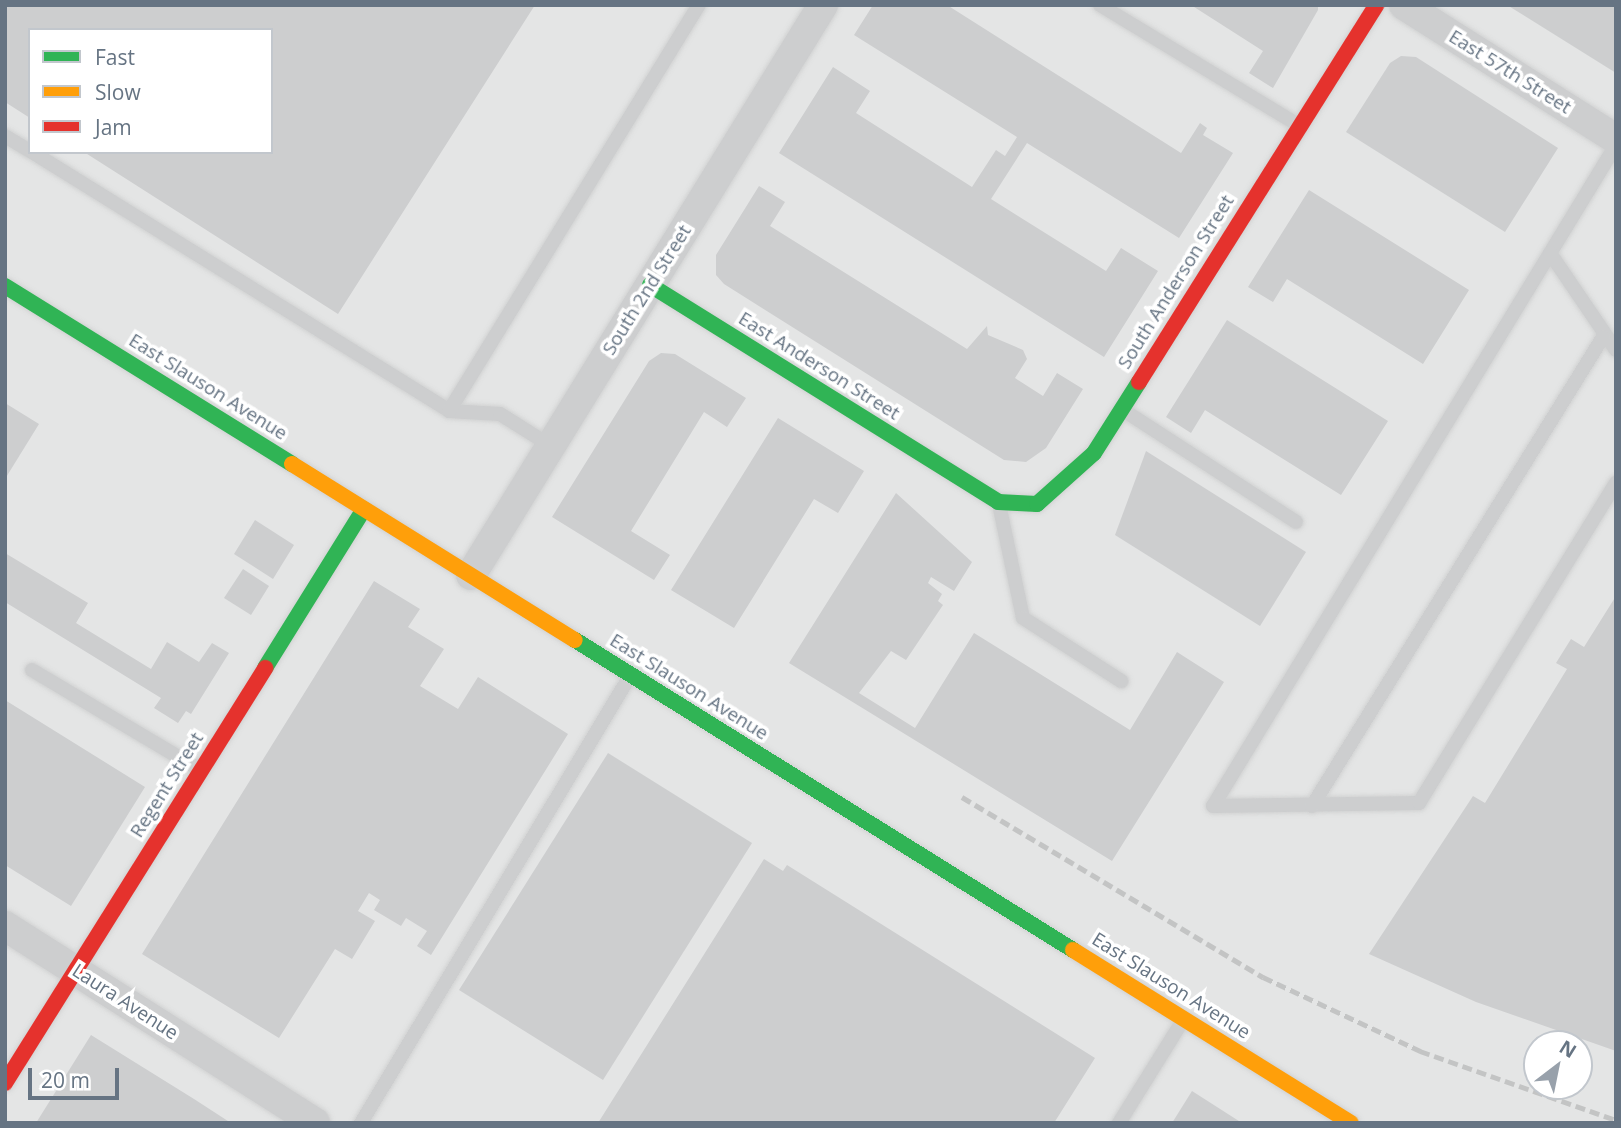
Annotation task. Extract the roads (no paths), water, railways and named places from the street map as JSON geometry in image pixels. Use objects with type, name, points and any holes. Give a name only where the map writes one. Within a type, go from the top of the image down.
[{"type":"street","name":"South 2nd Street","points":[[471,575],[823,5]]},
{"type":"street","name":"South Anderson Street","points":[[967,482],[998,502],[1038,504],[1055,492],[1094,453],[1376,5]]},
{"type":"street","name":"East 57th Street","points":[[1404,5],[1616,139]]},
{"type":"street","name":"East Anderson Street","points":[[650,285],[967,482]]},
{"type":"street","name":"East Slauson Avenue","points":[[5,286],[1351,1123]]},
{"type":"street","name":"Regent Street","points":[[5,1083],[363,509]]},
{"type":"street","name":"Laura Avenue","points":[[5,926],[314,1123]]},
{"type":"lane","points":[[449,411],[699,5]]},
{"type":"lane","points":[[1100,5],[1298,125]]},
{"type":"lane","points":[[5,136],[28,150]]},
{"type":"lane","points":[[1616,145],[1213,806],[1419,803],[1616,483]]},
{"type":"lane","points":[[34,154],[449,411],[500,414],[551,446]]},
{"type":"lane","points":[[1550,253],[1603,337],[1616,350]]},
{"type":"lane","points":[[1312,806],[1603,337]]},
{"type":"lane","points":[[1122,409],[1296,522]]},
{"type":"lane","points":[[998,502],[1023,618],[1121,681]]},
{"type":"lane","points":[[32,670],[201,770]]},
{"type":"lane","points":[[361,1123],[631,675]]},
{"type":"lane","points":[[1119,1123],[1184,1019]]},
{"type":"railway","points":[[962,797],[1263,977],[1420,1051],[1616,1120]]}]
